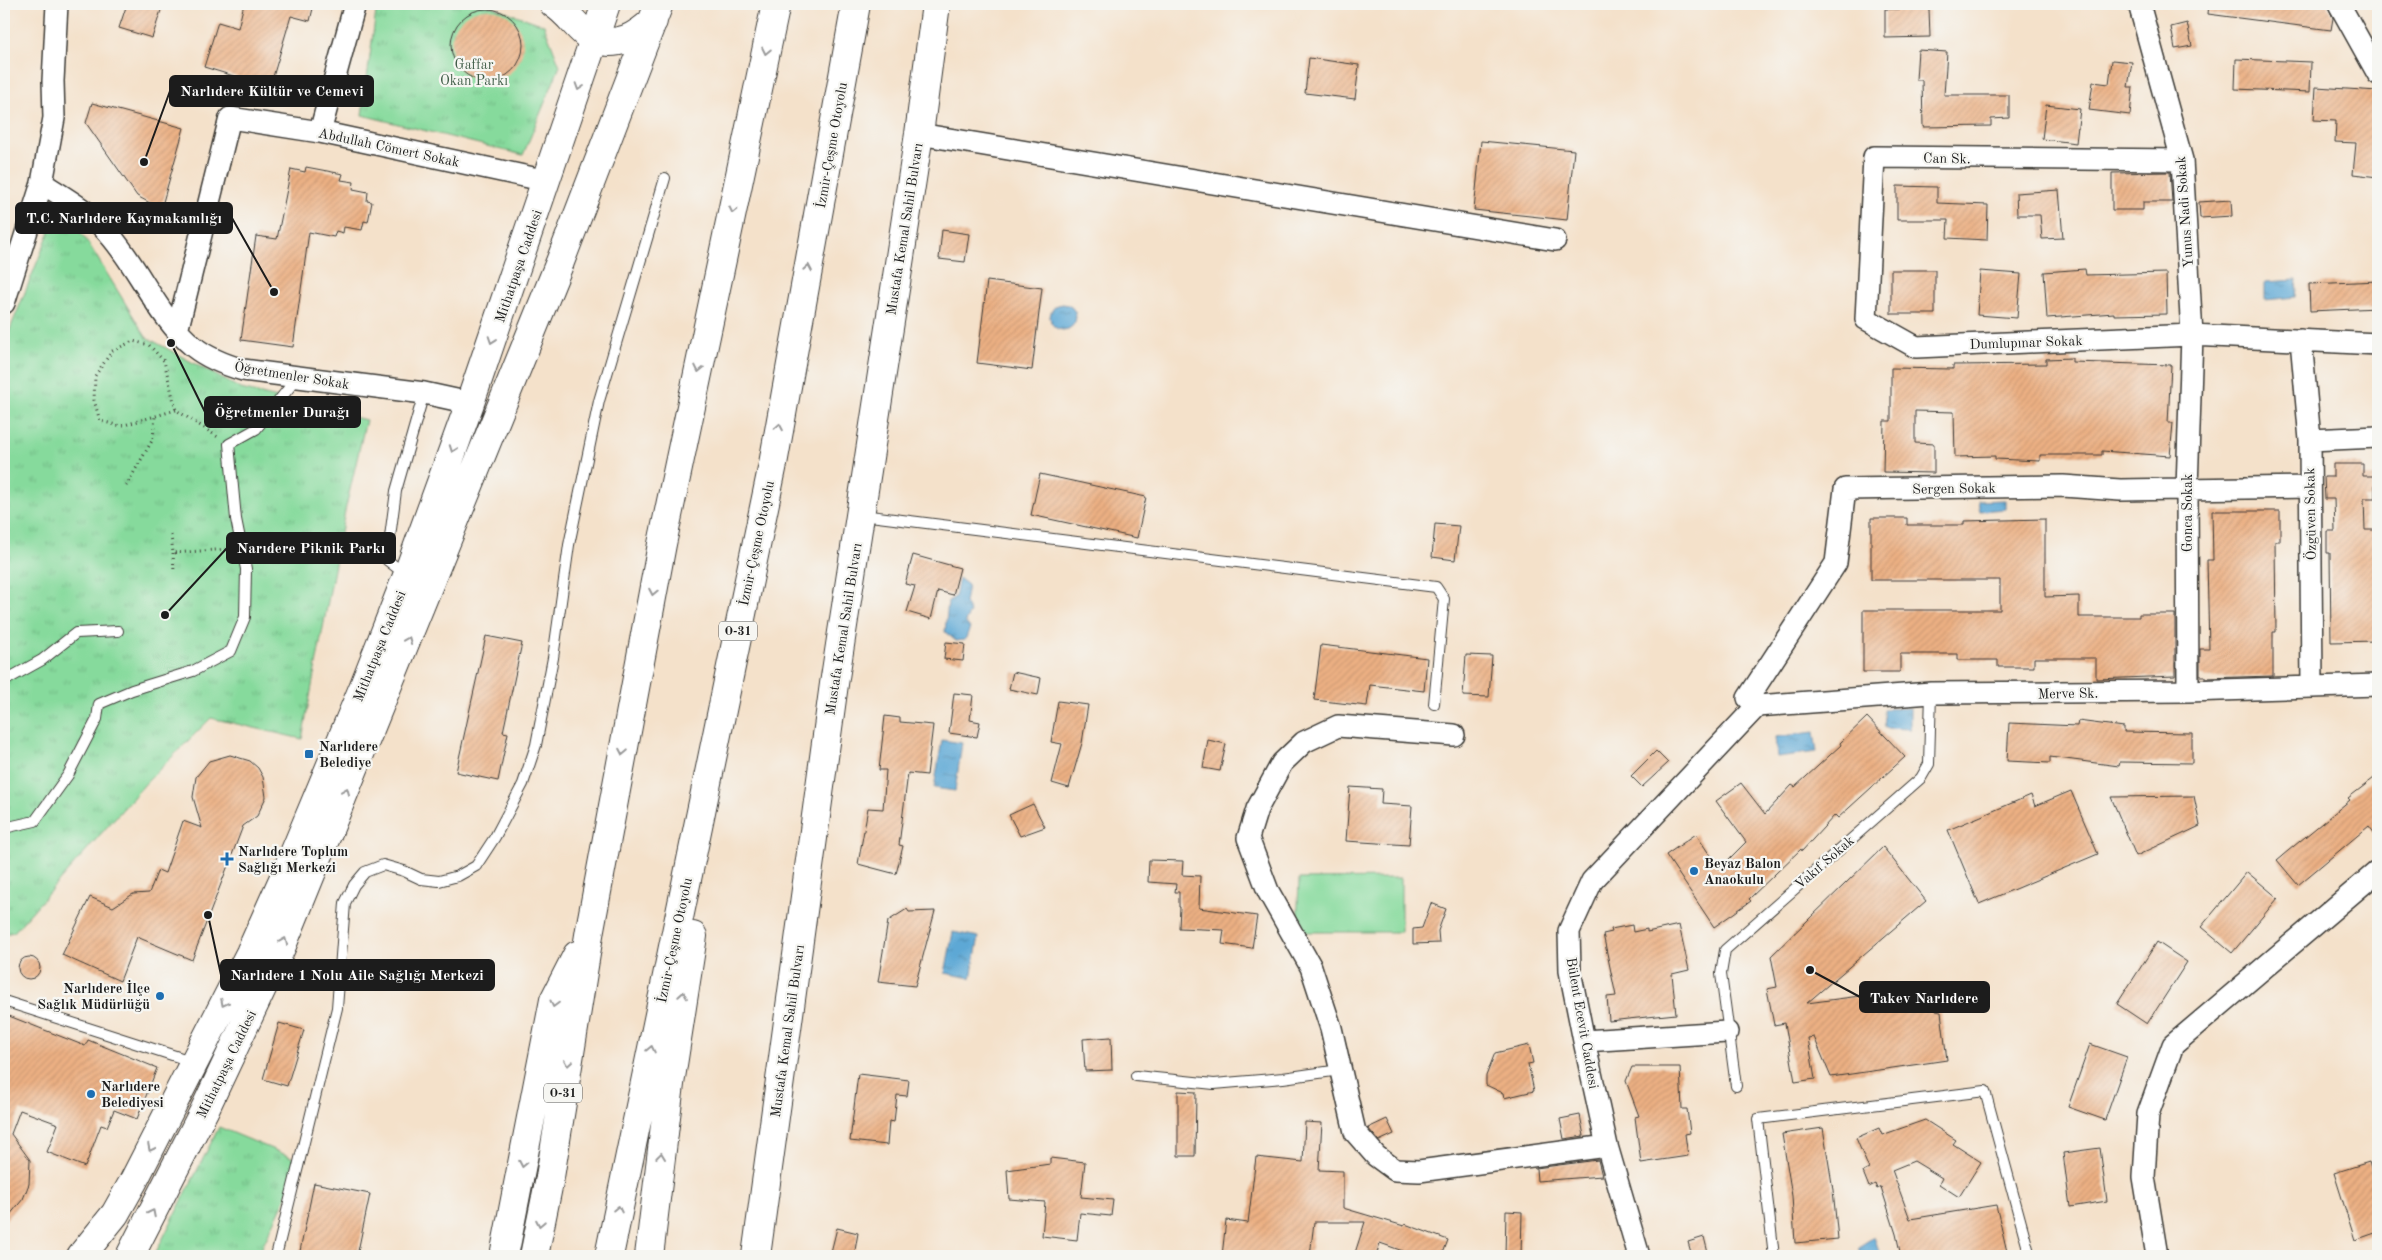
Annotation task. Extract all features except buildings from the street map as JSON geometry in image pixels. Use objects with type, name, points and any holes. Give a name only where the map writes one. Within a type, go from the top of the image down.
[{"type":"main road","name":"Mithatpaşa Caddesi","points":[[81,1256],[115,1214],[250,953],[363,688],[407,576],[470,403],[606,4]]},
{"type":"main road","name":"O-31","points":[[534,1256],[550,1177],[590,929],[662,544],[776,4]]},
{"type":"main road","name":"İzmir-Çeşme Otoyolu","points":[[608,1256],[773,464],[856,4]]},
{"type":"main road","name":"Mustafa Kemal Sahil Bulvarı","points":[[756,1256],[834,684],[919,134],[936,4]]},
{"type":"main road","points":[[563,8],[584,34],[594,40],[606,43],[619,42],[641,32],[656,10]]},
{"type":"main road","name":"Mithatpaşa Caddesi","points":[[130,1256],[212,1093],[281,948],[560,262],[656,10]]},
{"type":"main road","points":[[649,1256],[670,1084],[686,981],[773,464]]},
{"type":"main road","points":[[504,1256],[554,1000],[590,929]]},
{"type":"street","points":[[4,303],[42,183],[54,118],[53,81],[57,4]]},
{"type":"street","points":[[320,132],[355,4]]},
{"type":"street","name":"Yunus Nadi Sokak","points":[[2139,4],[2182,160],[2192,336]]},
{"type":"street","points":[[2339,4],[2378,74]]},
{"type":"street","name":"Abdullah Cömert Sokak","points":[[177,331],[230,118],[320,132],[547,181]]},
{"type":"street","points":[[919,134],[1556,240]]},
{"type":"street","name":"Can Sk.","points":[[1866,320],[1874,157],[2182,160]]},
{"type":"street","name":"Öğretmenler Sokak","points":[[42,183],[95,220],[110,234],[177,331],[195,348],[220,363],[243,370],[424,393],[470,403]]},
{"type":"street","name":"Dumlupınar Sokak","points":[[1866,320],[1916,346],[2192,336],[2378,344]]},
{"type":"street","name":"Gonca Sokak","points":[[2188,691],[2187,489],[2192,336]]},
{"type":"street","name":"Özgüven Sokak","points":[[2302,340],[2310,440],[2312,688]]},
{"type":"street","points":[[2310,440],[2378,437]]},
{"type":"street","name":"Sergen Sokak","points":[[1757,706],[1748,698],[1836,563],[1845,490],[2063,486],[2120,490],[2310,487]]},
{"type":"street","name":"Merve Sk.","points":[[1757,706],[1931,693],[2188,691],[2378,685]]},
{"type":"street","name":"Bülent Ecevit Caddesi","points":[[1639,1256],[1607,1146],[1584,1040],[1570,971],[1569,931],[1592,881],[1757,706]]},
{"type":"street","points":[[1454,735],[1338,726],[1304,742],[1282,763],[1257,809],[1248,838],[1268,891],[1311,967],[1331,1028],[1355,1132],[1376,1156],[1395,1170],[1419,1171],[1607,1146]]},
{"type":"street","points":[[2157,1256],[2144,1177],[2148,1114],[2173,1045],[2378,871]]},
{"type":"street","points":[[1584,1040],[1727,1032]]},
{"type":"lane","points":[[276,1256],[337,1008],[345,903],[354,885],[365,872],[383,865],[404,871],[421,879],[439,881],[458,876],[476,866],[495,837],[522,784],[536,745],[553,658],[569,545],[599,401],[665,178]]},
{"type":"lane","points":[[4,828],[35,821],[68,775],[97,719],[99,704],[132,690],[193,671],[231,651],[245,617],[246,569],[236,519],[229,444],[256,429],[297,378]]},
{"type":"lane","points":[[407,576],[388,560],[396,491],[424,393]]},
{"type":"lane","points":[[860,514],[1436,587],[1444,599],[1434,704]]},
{"type":"lane","points":[[4,681],[42,660],[76,633],[118,630]]},
{"type":"lane","name":"Vakıf Sokak","points":[[1736,1086],[1727,1032],[1721,974],[1725,950],[1921,778],[1929,764],[1931,693]]},
{"type":"lane","points":[[4,1001],[194,1063]]},
{"type":"lane","points":[[1136,1076],[1214,1084],[1283,1078],[1340,1070]]},
{"type":"lane","points":[[1774,1256],[1758,1119],[1985,1091],[2030,1256]]},
{"type":"path","points":[[176,410],[121,426],[100,421],[94,400],[95,376],[112,351],[133,341],[149,345],[164,361],[176,410],[229,444]]},
{"type":"path","points":[[126,486],[153,439],[155,416]]},
{"type":"path","points":[[171,535],[174,572]]},
{"type":"path","points":[[173,553],[242,548]]},
{"type":"green space","name":"Gaffar Okan Parkı","points":[[377,4],[485,4],[544,25],[560,66],[523,155],[362,115]]},
{"type":"green space","points":[[60,206],[87,241],[146,337],[241,389],[366,420],[345,511],[302,739],[211,718],[145,784],[14,932],[4,934],[4,344]]},
{"type":"green space","points":[[1401,878],[1401,932],[1297,932],[1299,879]]},
{"type":"green space","points":[[219,1127],[303,1162],[258,1256],[154,1256]]},
{"type":"water","points":[[2297,280],[2295,297],[2265,300],[2265,282]]},
{"type":"water","points":[[1063,304],[1072,308],[1076,317],[1072,326],[1063,330],[1054,326],[1050,317],[1054,308]]},
{"type":"water","points":[[2005,500],[2005,509],[1980,511],[1978,501]]},
{"type":"water","points":[[959,578],[968,585],[965,603],[970,612],[965,622],[970,628],[965,640],[956,641],[945,632],[948,601],[955,597]]},
{"type":"water","points":[[1910,708],[1910,729],[1885,728],[1884,709]]},
{"type":"water","points":[[1814,732],[1817,752],[1777,757],[1775,737]]},
{"type":"water","points":[[942,740],[962,743],[955,791],[934,788]]},
{"type":"water","points":[[953,932],[979,937],[971,978],[945,973]]},
{"type":"water","points":[[1874,1237],[1881,1256],[1861,1256],[1858,1247]]},
{"type":"place","name":"Narlıdere Kültür ve Cemevi","points":[[144,162]]},
{"type":"place","name":"T.C. Narlıdere Kaymakamlığı","points":[[274,292]]},
{"type":"place","name":"Öğretmenler Durağı","points":[[171,343]]},
{"type":"place","name":"Narıdere Piknik Parkı","points":[[165,615]]},
{"type":"place","name":"Narlıdere Belediye","points":[[309,754]]},
{"type":"place","name":"Narlıdere Toplum Sağlığı Merkezi","points":[[227,859]]},
{"type":"place","name":"Beyaz Balon Anaokulu","points":[[1694,871]]},
{"type":"place","name":"Narlıdere 1 Nolu Aile Sağlığı Merkezi","points":[[208,915]]},
{"type":"place","name":"Takev Narlıdere","points":[[1810,970]]},
{"type":"place","name":"Narlıdere İlçe Sağlık Müdürlüğü","points":[[160,996]]},
{"type":"place","name":"Narlıdere Belediyesi","points":[[91,1094]]}]
